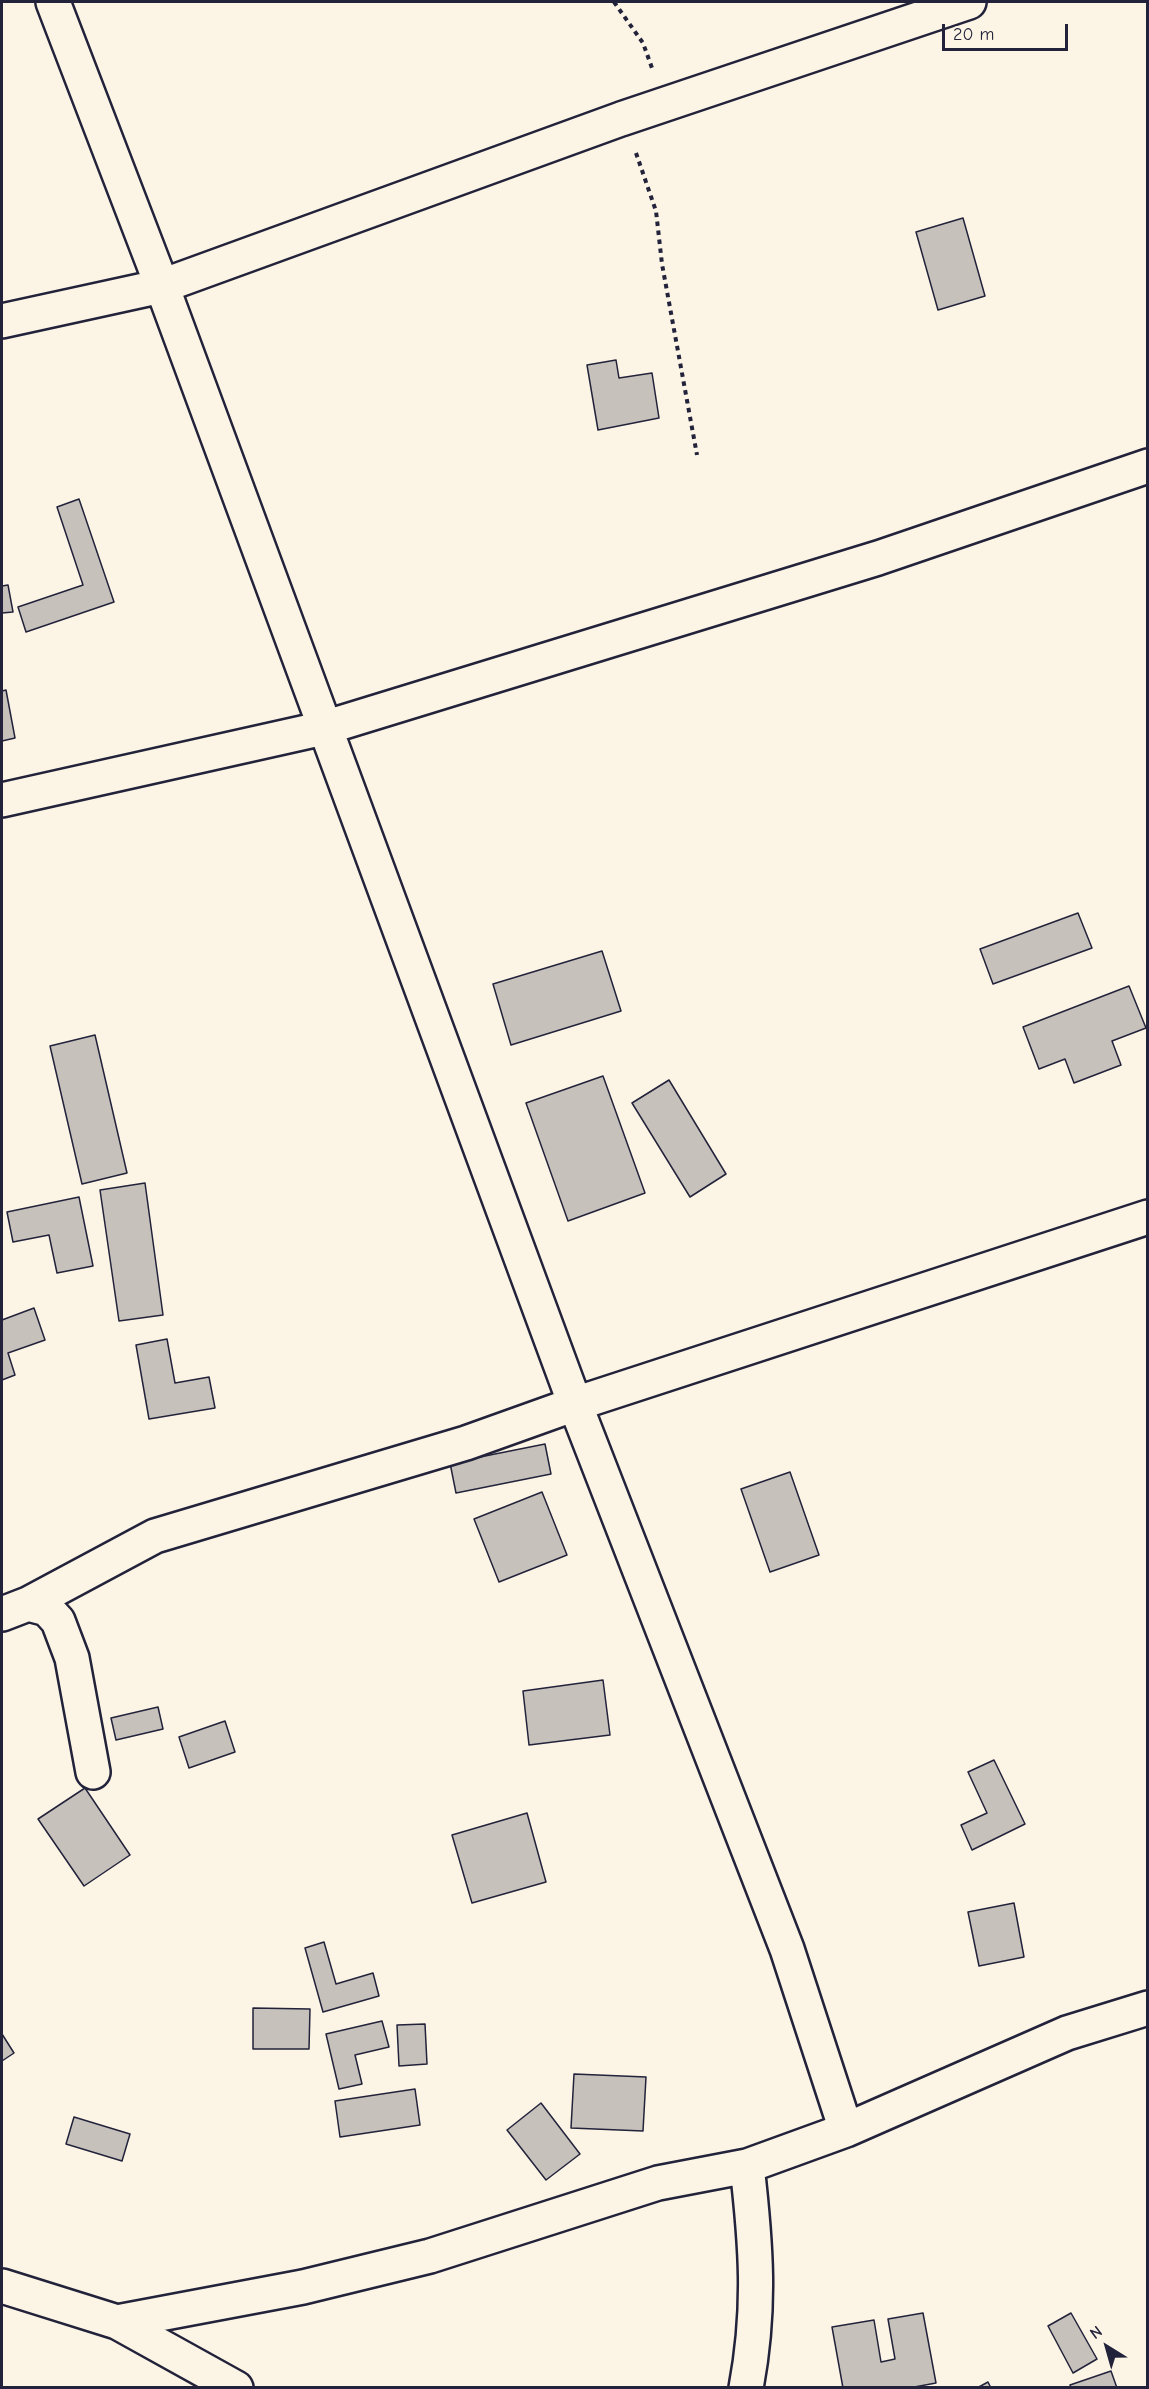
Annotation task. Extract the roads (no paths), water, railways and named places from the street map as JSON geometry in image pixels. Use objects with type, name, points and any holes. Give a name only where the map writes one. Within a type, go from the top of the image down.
[{"type":"street","points":[[53,2],[162,286],[575,1404],[787,1948],[846,2130]]},
{"type":"street","points":[[2,321],[162,286],[635,115],[969,2]]},
{"type":"street","points":[[2,800],[324,728],[878,558],[1148,466]]},
{"type":"street","points":[[15,1609],[155,1536],[466,1443],[575,1404],[1148,1217]]},
{"type":"street","points":[[15,1609],[39,1606],[54,1615],[66,1638],[93,1772]]},
{"type":"street","points":[[117,2322],[326,2282],[430,2256],[658,2183],[747,2166],[846,2130],[1067,2033],[1148,2008]]},
{"type":"street","points":[[746,2388],[754,2347],[757,2252],[747,2166]]},
{"type":"street","points":[[2,2286],[117,2322],[236,2388]]}]
